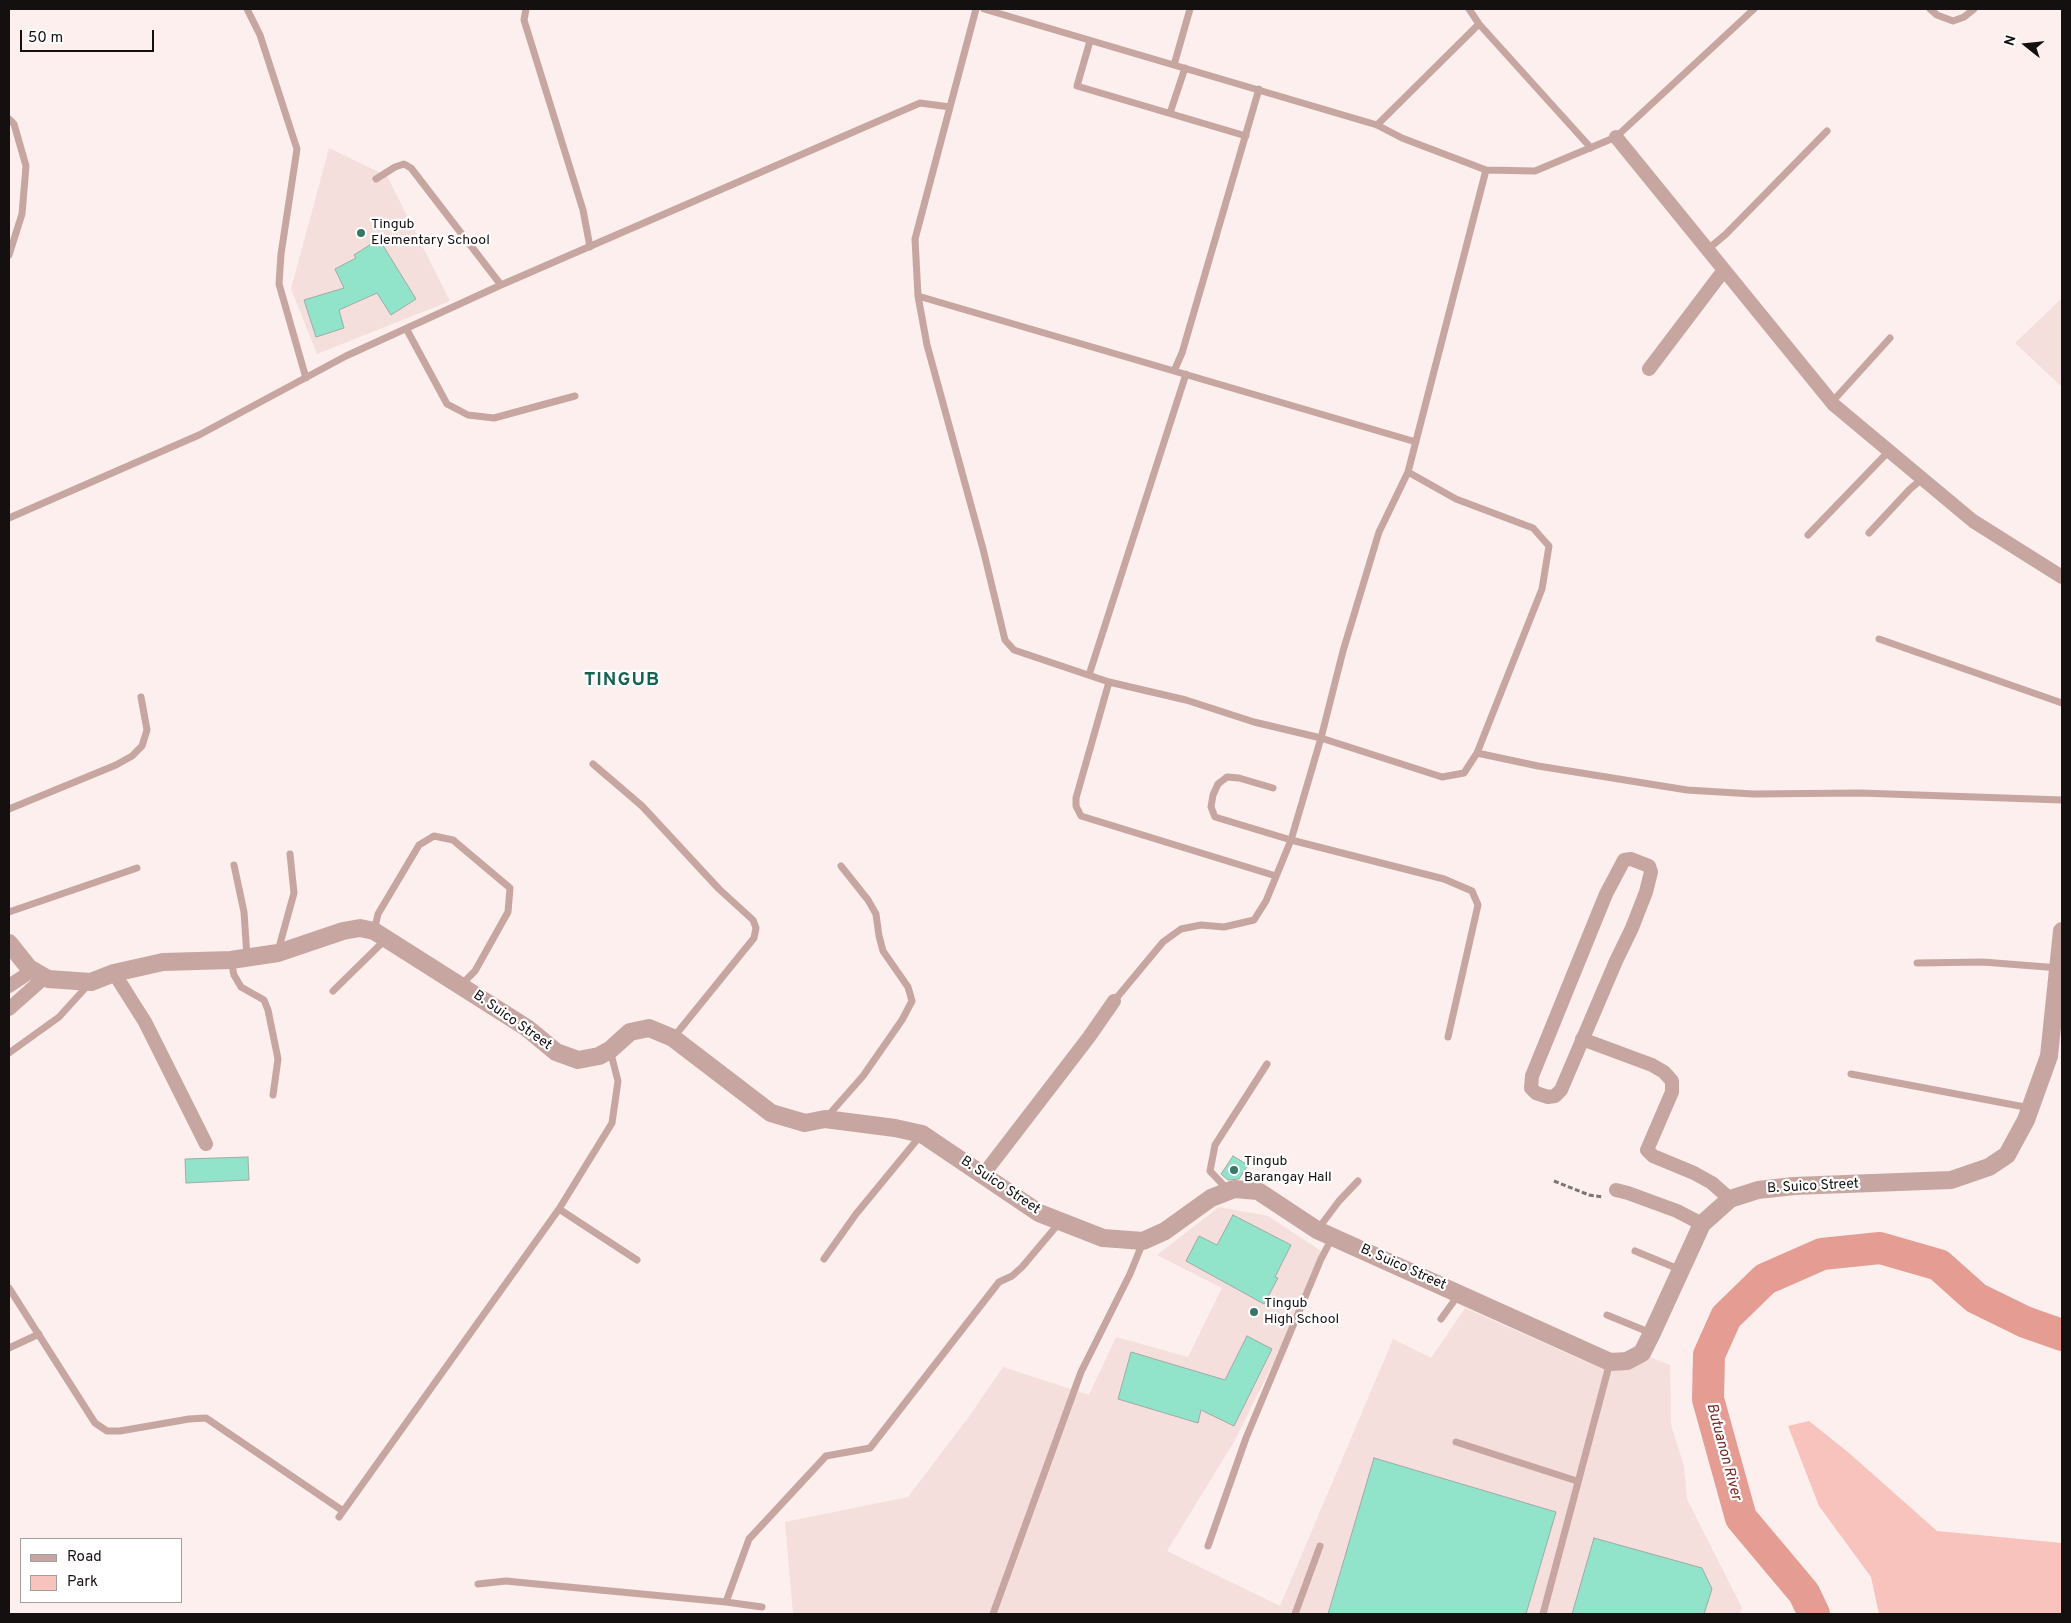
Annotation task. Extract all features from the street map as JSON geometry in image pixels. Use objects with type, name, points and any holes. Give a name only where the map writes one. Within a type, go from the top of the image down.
[{"type":"street","points":[[1616,137],[1832,402],[1973,521],[2062,577]]},
{"type":"street","points":[[1649,369],[1724,270]]},
{"type":"street","points":[[1631,859],[1649,866],[1651,872],[1646,892],[1632,928],[1582,1039],[1561,1090],[1555,1096],[1548,1097],[1536,1093],[1531,1088],[1532,1076],[1606,894],[1624,860],[1631,859]]},
{"type":"street","name":"B. Suico Street","points":[[39,973],[48,979],[91,982],[114,973],[163,962],[239,959],[278,953],[343,931],[360,928],[380,935],[461,986],[527,1028],[556,1052],[578,1060],[599,1056],[610,1050],[630,1032],[649,1028],[673,1038],[771,1113],[805,1123],[825,1119],[896,1128],[922,1134],[1039,1213],[1103,1238],[1143,1240],[1165,1231],[1211,1198],[1234,1189],[1258,1191],[1325,1234],[1610,1362],[1627,1361],[1642,1353],[1702,1224],[1730,1199],[1758,1190],[1794,1186],[1951,1180],[1989,1167],[2007,1155],[2026,1120],[2055,1055],[2058,968],[2062,932]]},
{"type":"street","points":[[9,943],[39,973]]},
{"type":"street","points":[[9,986],[39,973]]},
{"type":"street","points":[[9,1009],[39,973]]},
{"type":"street","points":[[114,973],[144,1022],[206,1144]]},
{"type":"street","points":[[983,1175],[1089,1038],[1114,1001]]},
{"type":"street","points":[[1582,1039],[1652,1065],[1664,1072],[1672,1081],[1672,1092],[1647,1150],[1653,1156],[1694,1173],[1712,1183],[1730,1199]]},
{"type":"street","points":[[1616,1190],[1628,1192],[1677,1211],[1702,1224]]},
{"type":"lane","points":[[247,9],[260,34],[297,149],[281,254],[279,284],[306,378]]},
{"type":"lane","points":[[526,9],[524,20],[583,210],[590,246]]},
{"type":"lane","points":[[976,9],[915,239],[918,296],[927,345],[983,549],[1005,640],[1014,650],[1109,682],[1178,698],[1254,722],[1320,738],[1442,777],[1464,773],[1477,753],[1542,590],[1549,546],[1533,528],[1456,500],[1408,472]]},
{"type":"lane","points":[[987,9],[1377,125],[1402,138],[1486,170],[1535,171],[1616,137],[1754,9]]},
{"type":"lane","points":[[1174,65],[1190,9]]},
{"type":"lane","points":[[1469,9],[1479,24],[1591,148]]},
{"type":"lane","points":[[1930,9],[1937,15],[1954,21],[1964,17],[1974,9]]},
{"type":"lane","points":[[1377,125],[1479,24]]},
{"type":"lane","points":[[1090,41],[1077,86],[1246,136]]},
{"type":"lane","points":[[1170,113],[1185,68]]},
{"type":"lane","points":[[1174,370],[1182,353],[1259,90]]},
{"type":"lane","points":[[9,518],[200,435],[346,356],[590,246],[920,103],[950,107]]},
{"type":"lane","points":[[9,119],[14,124],[26,166],[22,214],[9,255]]},
{"type":"lane","points":[[1707,250],[1726,234],[1827,131]]},
{"type":"lane","points":[[376,179],[395,167],[404,164],[411,168],[501,285]]},
{"type":"lane","points":[[1114,1001],[1163,942],[1180,929],[1200,925],[1224,927],[1254,920],[1266,901],[1291,840],[1343,650],[1379,532],[1408,472],[1486,170]]},
{"type":"lane","points":[[918,296],[1416,442]]},
{"type":"lane","points":[[407,330],[447,404],[468,415],[494,418],[575,396]]},
{"type":"lane","points":[[1832,402],[1890,338]]},
{"type":"lane","points":[[1089,675],[1186,374]]},
{"type":"lane","points":[[1808,535],[1889,451]]},
{"type":"lane","points":[[1869,533],[1922,478]]},
{"type":"lane","points":[[1879,639],[2062,703]]},
{"type":"lane","points":[[1109,682],[1076,798],[1076,806],[1081,816],[1276,876]]},
{"type":"lane","points":[[9,809],[116,765],[132,756],[142,746],[148,730],[141,697]]},
{"type":"lane","points":[[1477,753],[1538,766],[1696,790],[1753,794],[1797,792],[1860,793],[2062,800]]},
{"type":"lane","points":[[593,764],[642,806],[719,889],[752,920],[756,928],[754,938],[673,1038]]},
{"type":"lane","points":[[1273,788],[1239,778],[1227,777],[1218,784],[1213,795],[1211,807],[1215,817],[1291,840],[1444,879],[1472,891],[1478,905],[1448,1037]]},
{"type":"lane","points":[[333,991],[380,935],[378,914],[419,845],[434,836],[453,840],[510,888],[508,912],[475,971],[461,986]]},
{"type":"lane","points":[[278,953],[294,893],[290,854]]},
{"type":"lane","points":[[234,865],[244,912],[239,959],[234,975],[242,986],[264,1000],[268,1010],[278,1059],[273,1095]]},
{"type":"lane","points":[[825,1119],[863,1076],[902,1020],[912,1001],[908,987],[883,951],[876,914],[868,900],[841,866]]},
{"type":"lane","points":[[9,912],[137,868]]},
{"type":"lane","points":[[1917,964],[1983,962],[2058,968]]},
{"type":"lane","points":[[9,1053],[59,1017],[91,982]]},
{"type":"lane","points":[[9,1288],[95,1423],[106,1431],[120,1432],[189,1419],[206,1418],[341,1514],[559,1209],[612,1123],[618,1080],[610,1050]]},
{"type":"lane","points":[[1230,1191],[1210,1171],[1215,1145],[1267,1064]]},
{"type":"lane","points":[[1851,1074],[2030,1108]]},
{"type":"lane","points":[[824,1259],[856,1214],[922,1134]]},
{"type":"lane","points":[[1208,1546],[1246,1438],[1321,1259],[1325,1234],[1339,1201],[1358,1181]]},
{"type":"lane","points":[[559,1209],[636,1260]]},
{"type":"lane","points":[[726,1602],[749,1539],[826,1456],[870,1448],[999,1282],[1017,1272],[1060,1222]]},
{"type":"lane","points":[[992,1614],[1081,1372],[1130,1274],[1143,1240]]},
{"type":"lane","points":[[1635,1251],[1681,1270]]},
{"type":"lane","points":[[1440,1319],[1459,1294]]},
{"type":"lane","points":[[1607,1314],[1652,1333]]},
{"type":"lane","points":[[9,1348],[39,1334]]},
{"type":"lane","points":[[1543,1614],[1610,1362]]},
{"type":"lane","points":[[1456,1442],[1577,1481]]},
{"type":"lane","points":[[1295,1614],[1320,1546]]},
{"type":"lane","points":[[478,1584],[506,1581],[762,1607]]},
{"type":"path","points":[[1554,1181],[1602,1198],[1616,1190]]},
{"type":"shaded area","name":"Tingub Elementary School","points":[[329,148],[387,176],[450,301],[317,354],[291,289]]},
{"type":"shaded area","points":[[2062,298],[2062,387],[2015,343]]},
{"type":"shaded area","points":[[1219,1207],[1268,1216],[1327,1255],[1235,1440],[1167,1551],[1280,1606],[1393,1339],[1431,1358],[1465,1308],[1589,1363],[1620,1370],[1637,1352],[1670,1365],[1671,1425],[1684,1466],[1687,1499],[1742,1608],[1740,1614],[793,1614],[785,1522],[908,1497],[968,1418],[1003,1367],[1089,1395],[1116,1337],[1188,1357],[1222,1288],[1157,1255]]},
{"type":"green space","points":[[1809,1421],[1849,1453],[1937,1531],[2062,1543],[2062,1614],[1879,1614],[1871,1577],[1819,1506],[1788,1426]]},
{"type":"building","points":[[379,239],[416,299],[391,315],[377,293],[339,310],[344,328],[316,337],[304,300],[344,288],[335,269],[356,258],[354,255]]},
{"type":"building","name":"Tingub Barangay Hall","points":[[1233,1156],[1248,1165],[1239,1179],[1228,1180],[1221,1174]]},
{"type":"building","points":[[248,1157],[249,1180],[186,1183],[185,1159]]},
{"type":"building","points":[[1233,1215],[1291,1245],[1275,1277],[1278,1278],[1264,1304],[1186,1261],[1199,1236],[1217,1245]]},
{"type":"building","points":[[1247,1336],[1272,1349],[1234,1426],[1201,1410],[1198,1423],[1118,1399],[1131,1352],[1225,1380]]},
{"type":"building","points":[[1374,1458],[1556,1512],[1526,1614],[1328,1614]]},
{"type":"building","points":[[1594,1538],[1702,1568],[1712,1589],[1704,1614],[1572,1614]]},
{"type":"waterway","name":"Butuanon River","points":[[1814,1614],[1804,1593],[1741,1518],[1708,1399],[1709,1355],[1726,1317],[1765,1279],[1822,1254],[1880,1248],[1939,1265],[1976,1298],[2025,1322],[2062,1335]]},
{"type":"place","name":"Tingub Elementary School","points":[[361,233]]},
{"type":"place","name":"Tingub Barangay Hall","points":[[1234,1170]]},
{"type":"place","name":"Tingub High School","points":[[1254,1312]]},
{"type":"district","name":"TINGUB","points":[[622,681]]}]
